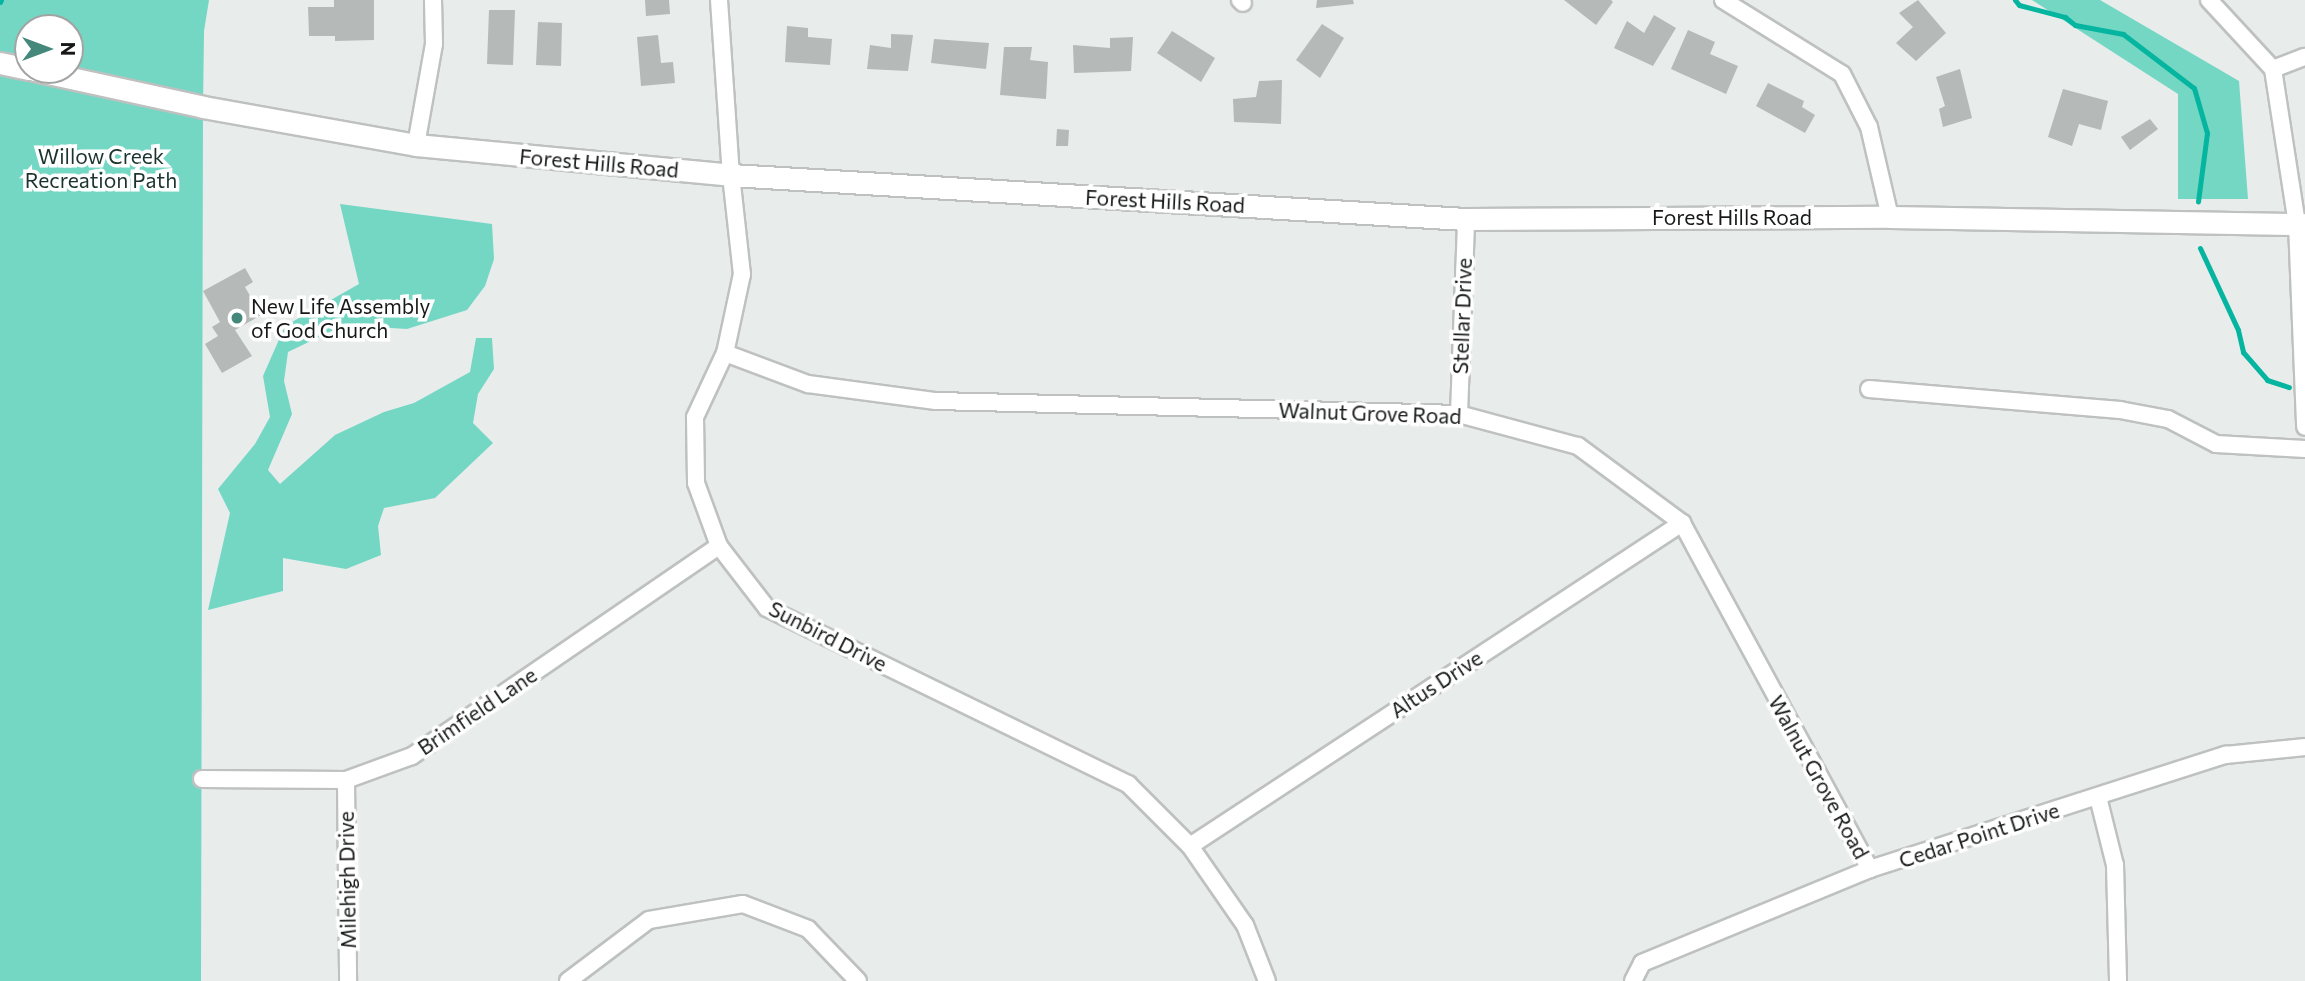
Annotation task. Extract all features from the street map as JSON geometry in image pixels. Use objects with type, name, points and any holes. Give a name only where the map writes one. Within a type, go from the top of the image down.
[{"type":"street","points":[[416,145],[434,44],[433,0]]},
{"type":"street","name":"Sunbird Drive","points":[[719,0],[730,175],[742,274],[725,354],[695,418],[696,483],[719,546],[767,608],[1128,784],[1189,846],[1245,925],[1267,981]]},
{"type":"street","points":[[1723,0],[1842,74],[1870,127],[1890,217]]},
{"type":"street","points":[[2209,0],[2273,69],[2301,224],[2305,427]]},
{"type":"street","points":[[2273,69],[2305,57]]},
{"type":"street","name":"Forest Hills Road","points":[[84,81],[203,107],[416,145],[730,175],[1466,219],[1890,217],[2301,224]]},
{"type":"street","name":"Stellar Drive","points":[[1459,414],[1466,219]]},
{"type":"street","name":"Walnut Grove Road","points":[[725,354],[808,384],[936,401],[1459,414],[1578,446],[1682,523],[1870,869]]},
{"type":"street","points":[[1870,389],[2120,410],[2168,419],[2216,444],[2305,449]]},
{"type":"street","name":"Altus Drive","points":[[1189,846],[1682,523]]},
{"type":"street","name":"Brimfield Lane","points":[[202,779],[346,780],[412,756],[719,546]]},
{"type":"street","name":"Cedar Point Drive","points":[[1633,981],[1642,963],[1870,869],[2226,755],[2305,747]]},
{"type":"street","name":"Milehigh Drive","points":[[346,780],[348,981]]},
{"type":"street","points":[[2098,797],[2115,865],[2118,981]]},
{"type":"street","points":[[568,981],[649,920],[743,904],[808,929],[858,981]]},
{"type":"green space","name":"Willow Creek Recreation Path","points":[[0,0],[209,0],[204,31],[203,107],[201,981],[0,981]]},
{"type":"green space","points":[[2032,0],[2100,0],[2239,81],[2248,199],[2178,199],[2178,94]]},
{"type":"green space","points":[[340,204],[492,224],[494,259],[485,286],[467,310],[407,329],[344,325],[288,352],[284,381],[292,414],[268,470],[280,484],[335,435],[384,412],[414,403],[470,372],[476,338],[492,338],[494,369],[478,394],[473,423],[493,443],[435,498],[384,508],[378,526],[381,555],[346,569],[283,558],[283,591],[208,610],[230,513],[218,489],[255,444],[270,417],[263,376],[285,326],[359,284]]},
{"type":"building","points":[[334,0],[374,0],[374,40],[335,41],[335,36],[309,36],[308,7],[334,7]]},
{"type":"building","points":[[645,0],[669,0],[670,14],[646,16]]},
{"type":"building","points":[[1317,0],[1353,0],[1354,4],[1316,8]]},
{"type":"building","points":[[1564,0],[1611,0],[1613,2],[1596,25]]},
{"type":"building","points":[[1918,0],[1946,33],[1916,61],[1896,43],[1913,27],[1899,13]]},
{"type":"building","points":[[489,10],[515,10],[513,65],[487,64]]},
{"type":"building","points":[[1654,15],[1676,28],[1653,66],[1614,48],[1627,21],[1644,33]]},
{"type":"building","points":[[538,22],[562,23],[561,66],[536,65]]},
{"type":"building","points":[[1322,24],[1344,38],[1320,78],[1296,60]]},
{"type":"building","points":[[787,26],[808,28],[808,37],[832,39],[830,65],[785,62]]},
{"type":"building","points":[[1688,30],[1715,42],[1710,54],[1738,66],[1726,94],[1671,69]]},
{"type":"building","points":[[1172,31],[1215,58],[1201,82],[1157,53]]},
{"type":"building","points":[[891,34],[913,35],[908,71],[867,69],[870,45],[891,48]]},
{"type":"building","points":[[658,35],[661,63],[673,62],[675,83],[641,86],[637,37]]},
{"type":"building","points":[[1133,37],[1131,71],[1074,73],[1073,45],[1110,48],[1110,38]]},
{"type":"building","points":[[934,39],[989,43],[986,69],[931,63]]},
{"type":"building","points":[[1004,47],[1032,47],[1030,60],[1048,62],[1046,99],[1000,95]]},
{"type":"building","points":[[1960,69],[1972,118],[1943,127],[1939,109],[1945,106],[1936,77]]},
{"type":"building","points":[[1282,80],[1281,124],[1234,122],[1233,99],[1256,97],[1259,81]]},
{"type":"building","points":[[1768,83],[1804,101],[1802,107],[1815,115],[1805,133],[1756,106]]},
{"type":"building","points":[[2063,89],[2108,101],[2101,130],[2079,124],[2072,146],[2048,137]]},
{"type":"building","points":[[2150,119],[2158,129],[2130,150],[2121,137]]},
{"type":"building","points":[[1057,129],[1069,130],[1068,146],[1056,146]]},
{"type":"building","name":"New Life Assembly of God Church","points":[[245,268],[253,282],[245,287],[261,315],[235,330],[252,356],[222,373],[205,344],[218,336],[212,327],[220,322],[203,291]]},
{"type":"waterway","points":[[2015,0],[2019,5],[2065,17],[2075,25],[2123,34],[2194,88],[2207,133],[2198,201]]},
{"type":"waterway","points":[[2200,248],[2238,330],[2243,352],[2267,380],[2289,387]]},
{"type":"place","name":"New Life Assembly of God Church","points":[[237,318]]}]
